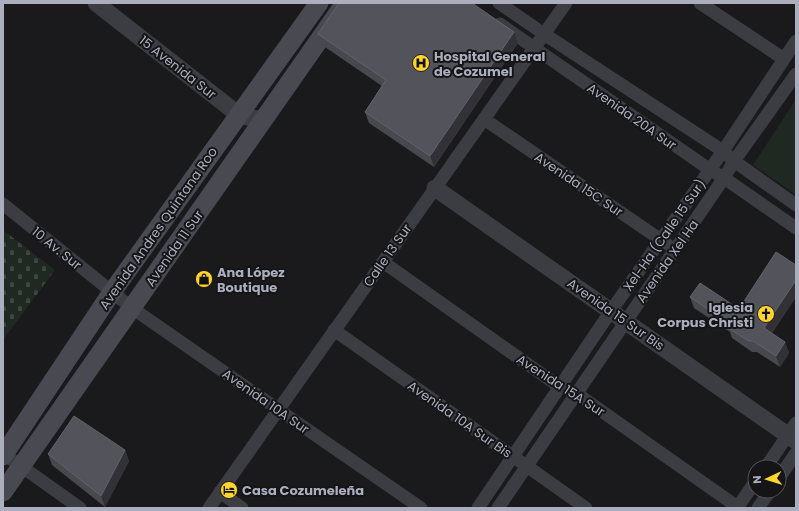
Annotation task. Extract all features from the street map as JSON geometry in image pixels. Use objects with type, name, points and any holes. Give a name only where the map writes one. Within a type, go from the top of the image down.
[{"type":"main road","name":"Avenida Andres Quintana Roo","points":[[4,455],[112,292],[319,3]]},
{"type":"main road","name":"Avenida 11 Sur","points":[[3,492],[345,3]]},
{"type":"street","name":"15 Avenida Sur","points":[[96,3],[239,115],[256,119],[265,117]]},
{"type":"street","name":"Avenida 20A Sur","points":[[499,3],[723,151],[734,161],[796,205]]},
{"type":"street","name":"Calle 13 Sur","points":[[209,508],[566,3]]},
{"type":"street","points":[[700,3],[784,59]]},
{"type":"street","name":"Avenida 20A Sur","points":[[488,16],[709,170],[724,178],[796,228]]},
{"type":"street","name":"Xel-Ha (Calle 15 Sur)","points":[[478,508],[611,311],[723,151],[796,41]]},
{"type":"street","name":"Avenida Xel Ha","points":[[498,508],[724,178],[734,161],[796,74]]},
{"type":"street","name":"Avenida 15C Sur","points":[[484,119],[675,249]]},
{"type":"street","name":"Avenida 15 Sur Bis","points":[[435,188],[625,321],[793,433]]},
{"type":"street","name":"10 Av. Sur","points":[[3,204],[112,292]]},
{"type":"street","name":"Avenida 15A Sur","points":[[382,262],[560,387],[576,393],[738,508]]},
{"type":"street","name":"Avenida 10A Sur","points":[[112,292],[132,308],[421,508]]},
{"type":"street","name":"Avenida 10A Sur Bis","points":[[334,330],[586,508]]},
{"type":"street","points":[[772,459],[793,433]]},
{"type":"street","points":[[787,466],[796,453]]},
{"type":"street","points":[[4,455],[22,466],[80,508]]},
{"type":"street","points":[[220,492],[242,508]]},
{"type":"street","points":[[738,508],[747,494]]},
{"type":"street","points":[[758,508],[764,499]]},
{"type":"green space","points":[[796,99],[796,195],[753,165]]},
{"type":"green space","points":[[3,230],[55,270],[3,340]]},
{"type":"building","points":[[339,3],[472,3],[514,32],[430,156],[365,112],[386,80],[318,34]]},
{"type":"building","name":"Iglesia Corpus Christi","points":[[776,252],[796,265],[796,280],[764,328],[785,342],[776,356],[753,341],[749,341],[728,328],[728,323],[690,297],[700,283],[739,309]]},
{"type":"building","points":[[74,416],[125,450],[101,496],[48,454]]},
{"type":"place","name":"Hospital General de Cozumel","points":[[421,63]]},
{"type":"place","name":"Ana López Boutique","points":[[204,279]]},
{"type":"place","name":"Iglesia Corpus Christi","points":[[766,314]]},
{"type":"place","name":"Casa Cozumeleña","points":[[229,490]]}]
